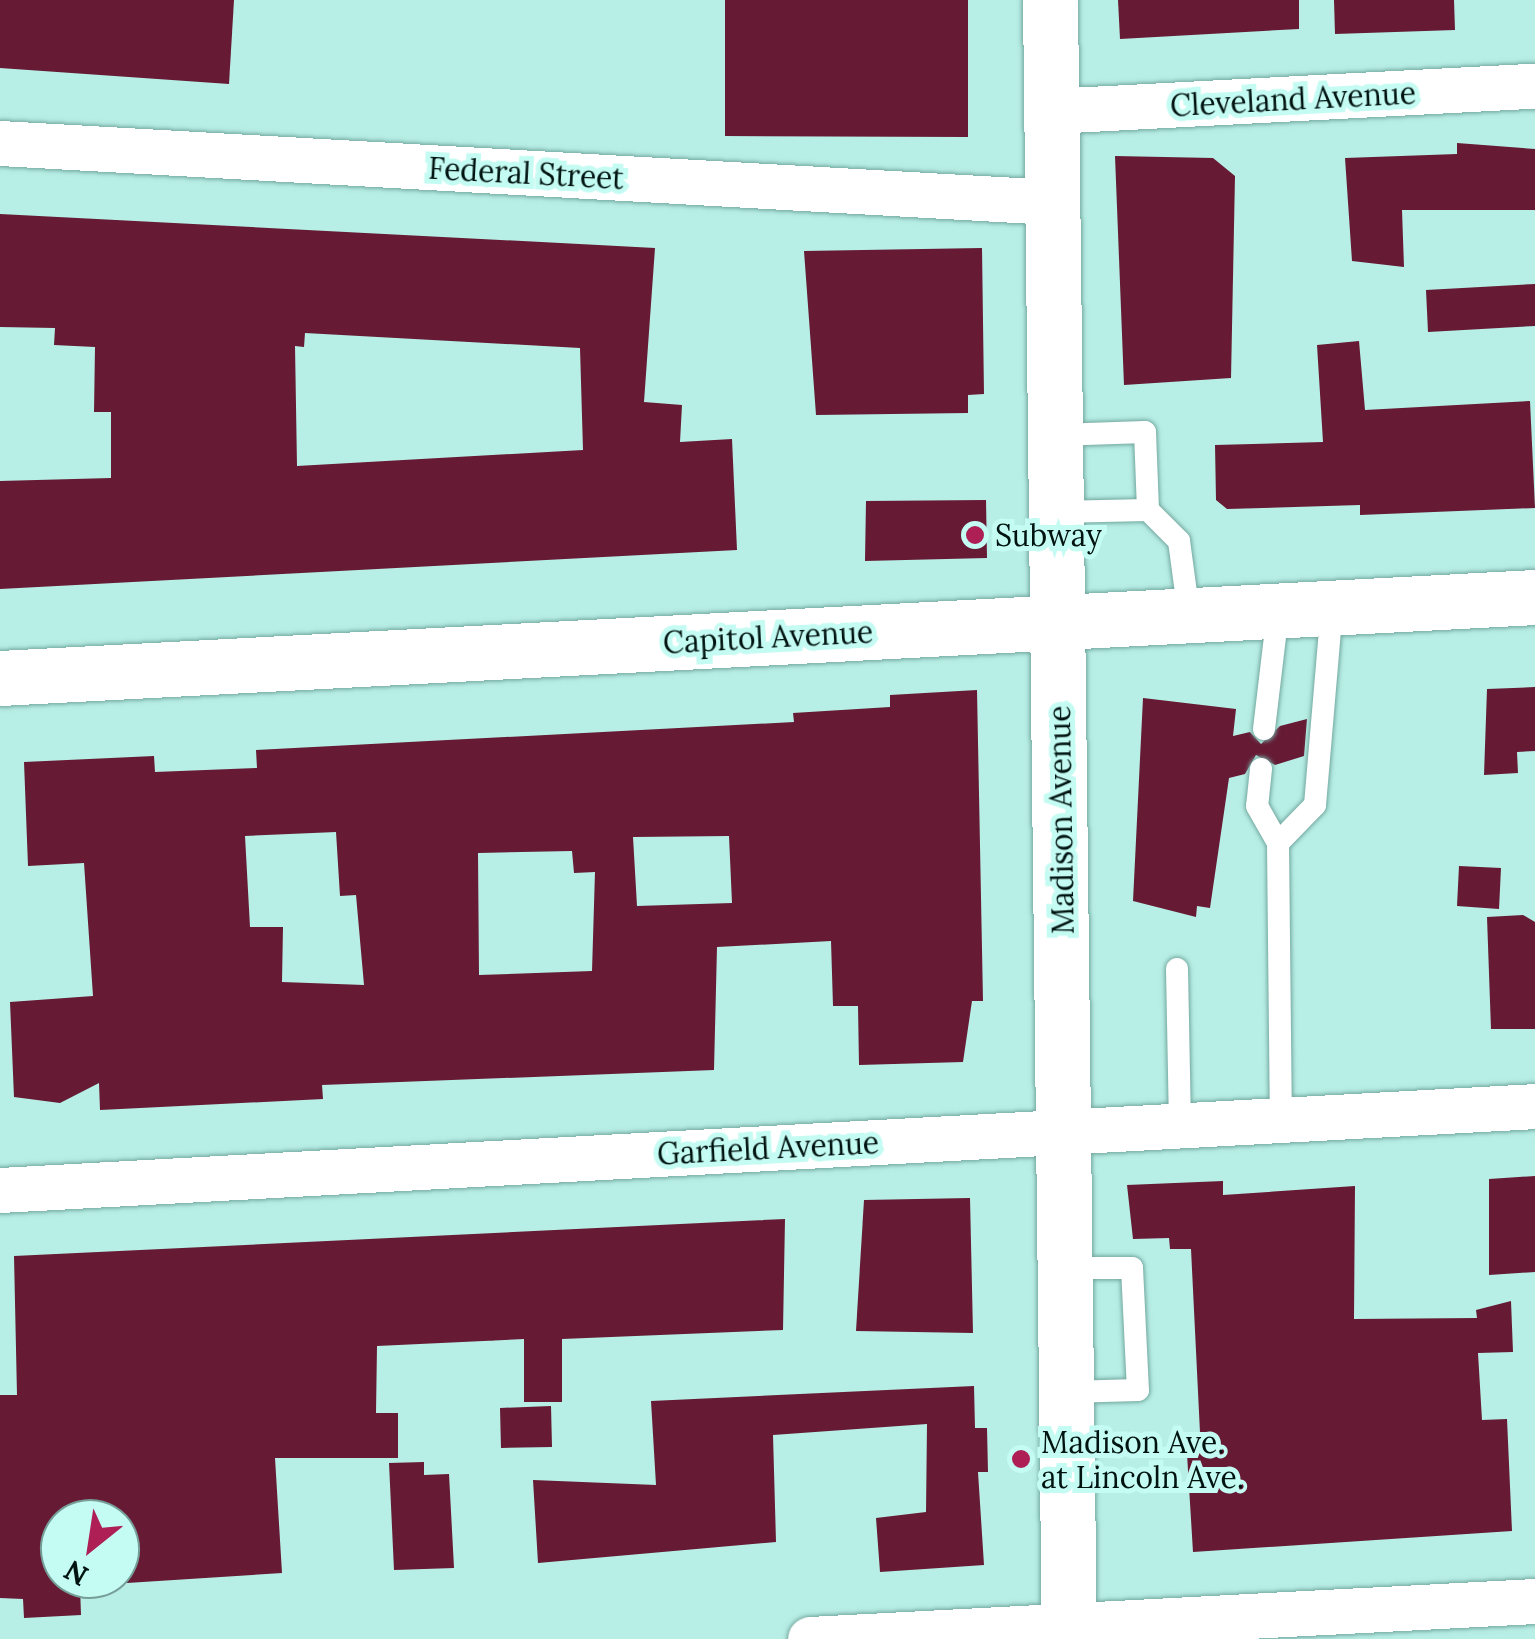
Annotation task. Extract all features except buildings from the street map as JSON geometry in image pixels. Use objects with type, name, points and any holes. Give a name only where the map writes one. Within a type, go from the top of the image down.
[{"type":"main road","name":"Madison Avenue","points":[[1050,0],[1070,1631]]},
{"type":"main road","name":"Capitol Avenue","points":[[0,678],[1535,596]]},
{"type":"street","name":"Cleveland Avenue","points":[[1052,111],[1535,86]]},
{"type":"street","name":"Federal Street","points":[[0,143],[1053,202]]},
{"type":"street","name":"Garfield Avenue","points":[[0,1190],[1535,1106]]},
{"type":"street","points":[[810,1639],[1332,1625],[1535,1601]]},
{"type":"lane","points":[[1056,434],[1146,432],[1148,510]]},
{"type":"lane","points":[[1057,512],[1148,510],[1180,540],[1189,615]]},
{"type":"lane","points":[[1278,844],[1314,805],[1332,607]]},
{"type":"lane","points":[[1264,729],[1278,611]]},
{"type":"lane","points":[[1261,769],[1257,806],[1278,844],[1281,1120]]},
{"type":"lane","points":[[1176,969],[1180,1125]]},
{"type":"place","name":"Subway","points":[[975,535]]},
{"type":"place","name":"Madison Ave. at Lincoln Ave.","points":[[1021,1459]]}]
